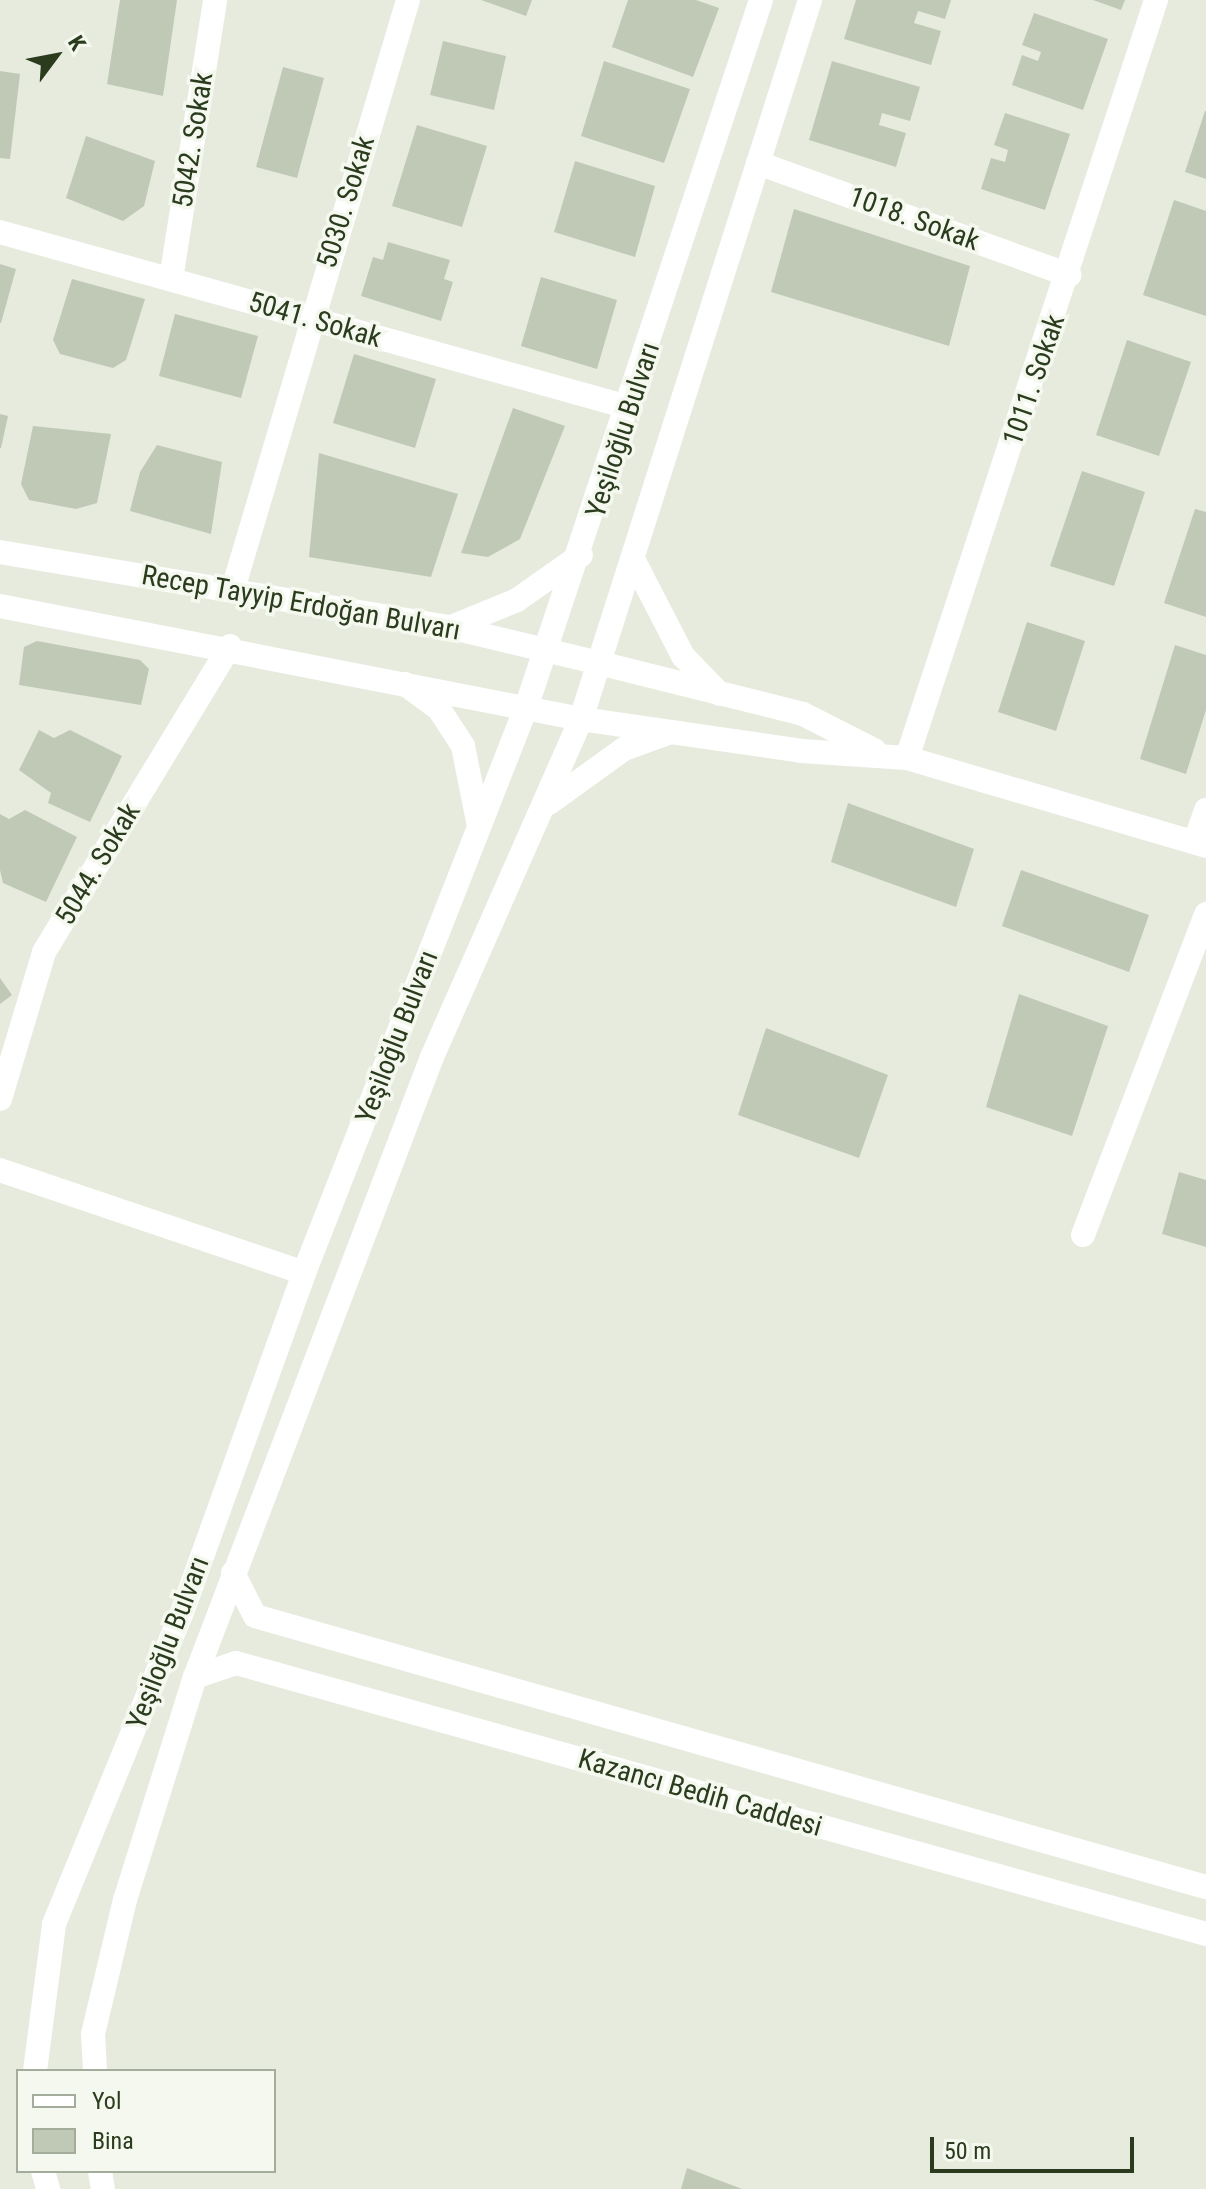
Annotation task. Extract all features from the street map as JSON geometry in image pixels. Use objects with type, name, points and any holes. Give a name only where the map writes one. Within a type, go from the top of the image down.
[{"type":"main road","name":"5042. Sokak","points":[[171,279],[215,0]]},
{"type":"main road","name":"5030. Sokak","points":[[233,589],[310,319],[408,0]]},
{"type":"main road","name":"Yeşiloğlu Bulvarı","points":[[35,2069],[54,1924],[181,1615],[304,1273],[527,705],[631,408],[761,0]]},
{"type":"main road","name":"Yeşiloğlu Bulvarı","points":[[95,2069],[93,2034],[125,1900],[195,1677],[432,1057],[547,805],[581,719],[635,563],[810,0]]},
{"type":"main road","name":"1011. Sokak","points":[[907,758],[1069,275],[1156,0]]},
{"type":"main road","name":"1018. Sokak","points":[[758,163],[1069,275]]},
{"type":"main road","name":"5041. Sokak","points":[[0,232],[631,408]]},
{"type":"main road","name":"Recep Tayyip Erdoğan Bulvarı","points":[[0,552],[449,627],[803,714],[880,753]]},
{"type":"main road","points":[[449,627],[517,600],[581,555]]},
{"type":"main road","points":[[635,563],[683,656],[720,694]]},
{"type":"main road","name":"Recep Tayyip Erdoğan Bulvarı","points":[[0,606],[230,646],[527,705],[581,719],[802,751],[880,753]]},
{"type":"main road","name":"5044. Sokak","points":[[0,1099],[44,952],[230,646]]},
{"type":"main road","points":[[400,680],[439,709],[463,746],[479,827]]},
{"type":"main road","points":[[547,805],[624,749],[671,732]]},
{"type":"main road","points":[[880,753],[907,758],[1200,844],[1206,810]]},
{"type":"main road","points":[[1083,1235],[1206,914]]},
{"type":"main road","points":[[0,1170],[304,1273]]},
{"type":"main road","name":"Kazancı Bedih Caddesi","points":[[233,1573],[255,1616],[1206,1887]]},
{"type":"main road","name":"Kazancı Bedih Caddesi","points":[[195,1677],[236,1663],[1206,1934]]},
{"type":"building","points":[[120,0],[177,0],[163,96],[107,84]]},
{"type":"building","points":[[481,0],[532,0],[526,16]]},
{"type":"building","points":[[628,0],[696,0],[719,8],[693,77],[612,47]]},
{"type":"building","points":[[856,0],[951,0],[945,19],[918,11],[914,23],[941,31],[931,65],[844,39]]},
{"type":"building","points":[[1093,0],[1125,0],[1121,10]]},
{"type":"building","points":[[1034,13],[1108,39],[1083,110],[1012,85],[1022,55],[1038,61],[1041,52],[1022,45]]},
{"type":"building","points":[[443,41],[506,56],[494,110],[430,95]]},
{"type":"building","points":[[604,61],[690,89],[664,163],[581,136]]},
{"type":"building","points":[[832,61],[920,87],[910,121],[882,113],[879,125],[906,133],[896,167],[809,140]]},
{"type":"building","points":[[283,67],[324,78],[297,178],[256,167]]},
{"type":"building","points":[[0,71],[20,74],[10,159],[0,158]]},
{"type":"building","points":[[1206,111],[1206,179],[1185,172]]},
{"type":"building","points":[[1005,113],[1070,134],[1045,210],[981,189],[991,158],[1005,162],[1008,150],[994,145]]},
{"type":"building","points":[[417,125],[487,146],[462,227],[392,206]]},
{"type":"building","points":[[86,136],[155,161],[144,206],[123,221],[66,198]]},
{"type":"building","points":[[575,161],[655,186],[635,257],[554,232]]},
{"type":"building","points":[[1174,200],[1206,211],[1206,316],[1143,295]]},
{"type":"building","points":[[794,209],[970,266],[949,346],[771,292]]},
{"type":"building","points":[[388,242],[450,260],[444,279],[453,282],[441,321],[361,296],[373,257],[383,260]]},
{"type":"building","points":[[0,264],[16,269],[1,323],[0,323]]},
{"type":"building","points":[[541,277],[617,300],[597,369],[521,346]]},
{"type":"building","points":[[72,279],[145,299],[126,360],[113,368],[60,354],[53,340]]},
{"type":"building","points":[[175,314],[258,336],[241,398],[159,376]]},
{"type":"building","points":[[1127,340],[1191,362],[1159,456],[1096,435]]},
{"type":"building","points":[[354,354],[436,379],[415,448],[333,423]]},
{"type":"building","points":[[513,408],[565,426],[520,539],[488,557],[461,553]]},
{"type":"building","points":[[0,414],[8,416],[1,448],[0,448]]},
{"type":"building","points":[[33,426],[111,434],[97,503],[76,509],[29,500],[21,484]]},
{"type":"building","points":[[157,445],[222,462],[211,534],[130,511],[140,472]]},
{"type":"building","points":[[319,453],[458,494],[431,577],[309,557]]},
{"type":"building","points":[[1082,471],[1145,492],[1114,586],[1050,566]]},
{"type":"building","points":[[1195,509],[1206,512],[1206,617],[1164,603]]},
{"type":"building","points":[[1027,622],[1085,641],[1056,731],[998,712]]},
{"type":"building","points":[[37,641],[140,660],[149,669],[141,705],[19,685],[24,647]]},
{"type":"building","points":[[1175,645],[1206,655],[1206,710],[1186,774],[1140,759]]},
{"type":"building","points":[[39,730],[54,738],[70,730],[122,756],[90,822],[48,803],[51,793],[19,770]]},
{"type":"building","points":[[848,803],[974,849],[956,907],[831,862]]},
{"type":"building","points":[[25,810],[77,837],[46,902],[3,883],[0,870],[0,814],[9,819]]},
{"type":"building","points":[[1021,870],[1149,915],[1129,972],[1002,926]]},
{"type":"building","points":[[0,978],[12,995],[0,1004]]},
{"type":"building","points":[[1019,994],[1108,1026],[1072,1136],[986,1107]]},
{"type":"building","points":[[766,1028],[888,1075],[859,1158],[738,1115]]},
{"type":"building","points":[[1179,1172],[1206,1180],[1206,1247],[1162,1234]]},
{"type":"building","points":[[687,2168],[742,2189],[681,2189]]}]
